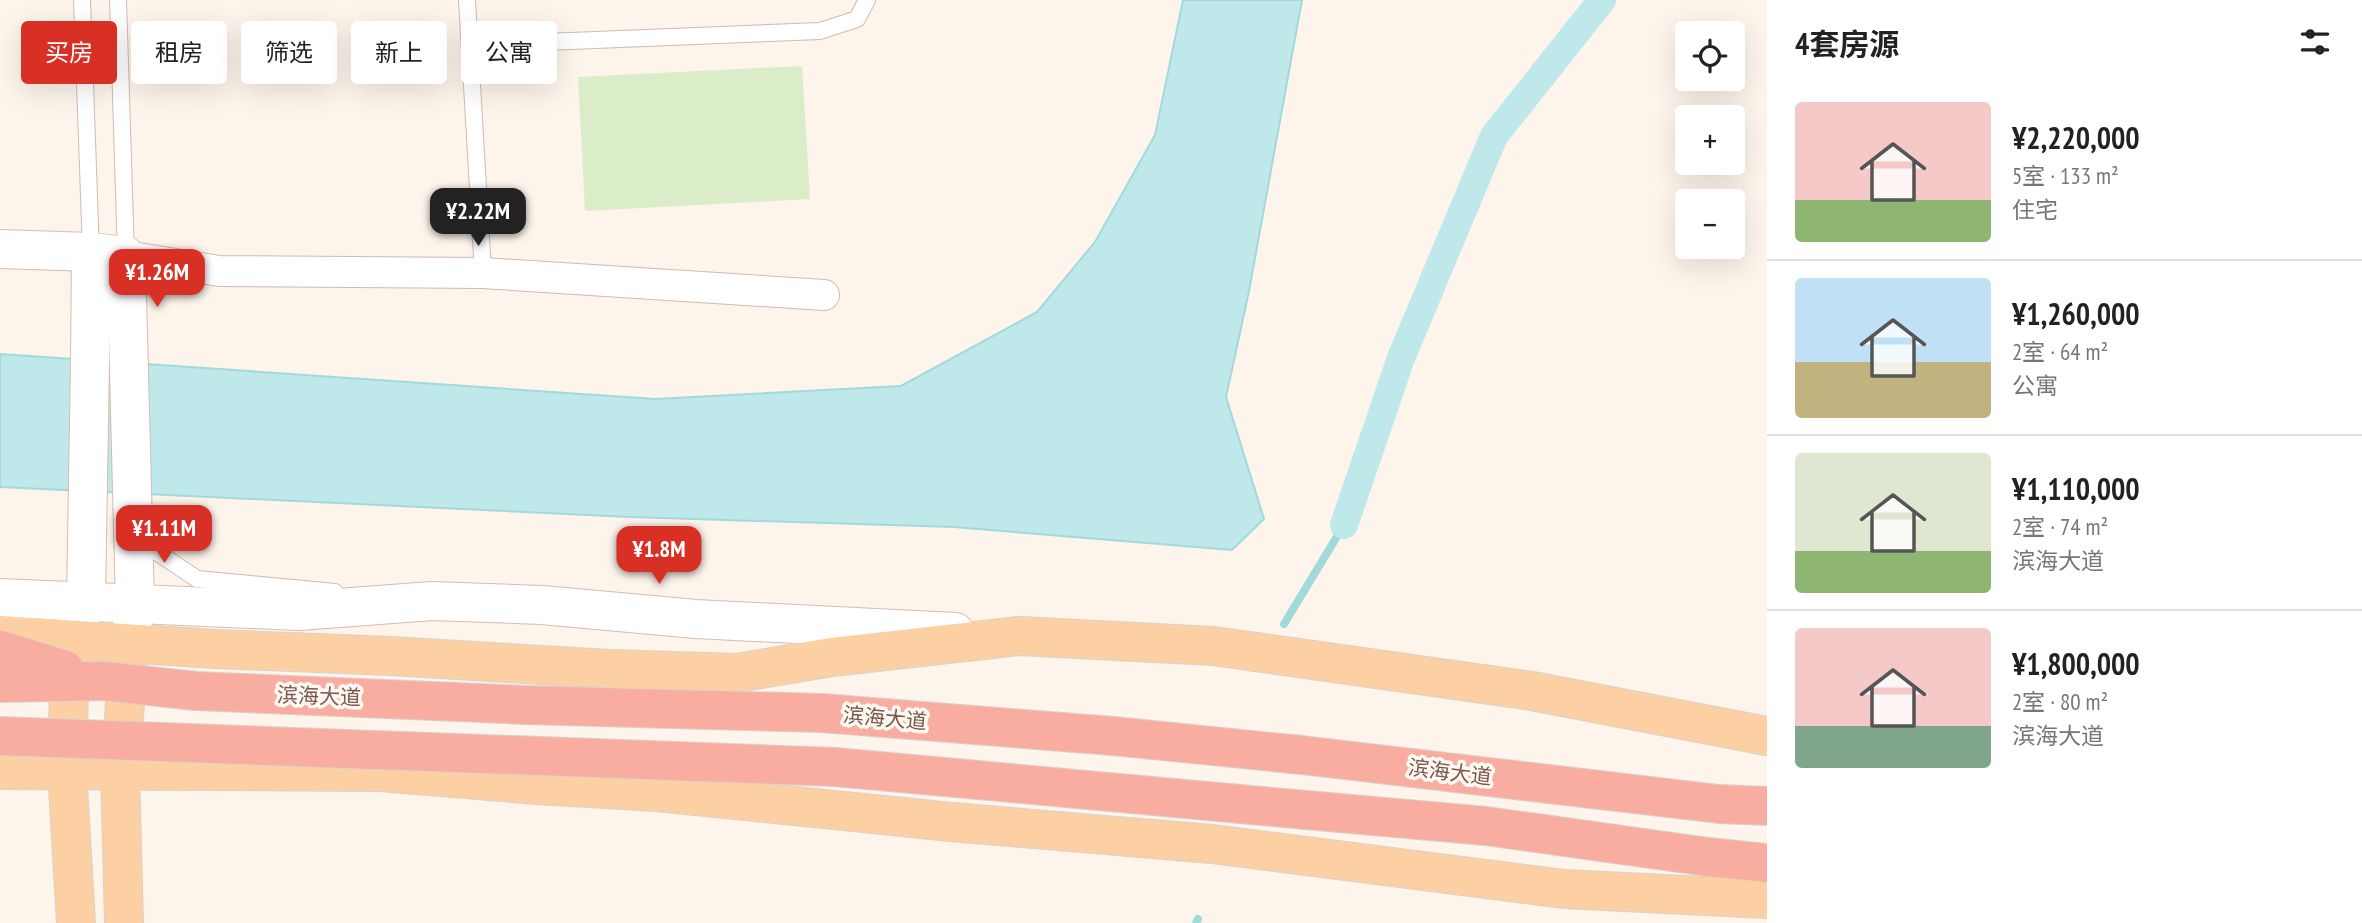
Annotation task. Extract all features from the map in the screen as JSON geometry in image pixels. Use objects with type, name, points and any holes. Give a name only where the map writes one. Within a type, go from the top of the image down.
[{"type":"highway","points":[[0,650],[104,681]]},
{"type":"highway","name":"滨海大道","points":[[0,683],[104,681],[196,691],[526,705],[822,713],[1113,736],[1302,755],[1719,804],[1767,806]]},
{"type":"highway","points":[[0,736],[835,767],[1486,826],[1708,858],[1767,863]]},
{"type":"main road","points":[[0,635],[609,669],[737,673],[832,657],[1020,636],[1213,646],[1532,691],[1767,736]]},
{"type":"main road","points":[[70,639],[67,770],[76,923]]},
{"type":"main road","points":[[124,923],[120,771],[129,643]]},
{"type":"main road","points":[[0,770],[380,772],[658,792],[951,822],[1212,844],[1564,889],[1767,899]]},
{"type":"street","points":[[0,249],[109,254],[219,271],[483,273],[824,295]]},
{"type":"street","points":[[70,639],[86,602],[90,363],[109,254]]},
{"type":"street","points":[[109,254],[129,364],[135,604],[129,643]]},
{"type":"street","points":[[0,598],[299,611],[432,601],[542,605],[696,619],[1020,636]]},
{"type":"lane","points":[[82,0],[109,254]]},
{"type":"lane","points":[[109,254],[118,0]]},
{"type":"lane","points":[[467,0],[468,21]]},
{"type":"lane","points":[[557,42],[820,31],[857,19],[867,0]]},
{"type":"lane","points":[[472,84],[483,273]]},
{"type":"lane","points":[[134,536],[197,579],[432,601]]},
{"type":"green space","points":[[802,66],[810,199],[585,211],[578,77]]},
{"type":"water","points":[[1183,0],[1302,0],[1249,291],[1226,397],[1264,519],[1232,550],[954,527],[630,517],[0,487],[0,354],[655,399],[901,386],[1037,312],[1095,242],[1155,135]]},
{"type":"waterway","points":[[1344,525],[1401,358],[1494,136],[1602,0]]},
{"type":"waterway","points":[[1284,624],[1344,525]]},
{"type":"waterway","points":[[1196,923],[1198,919]]}]
